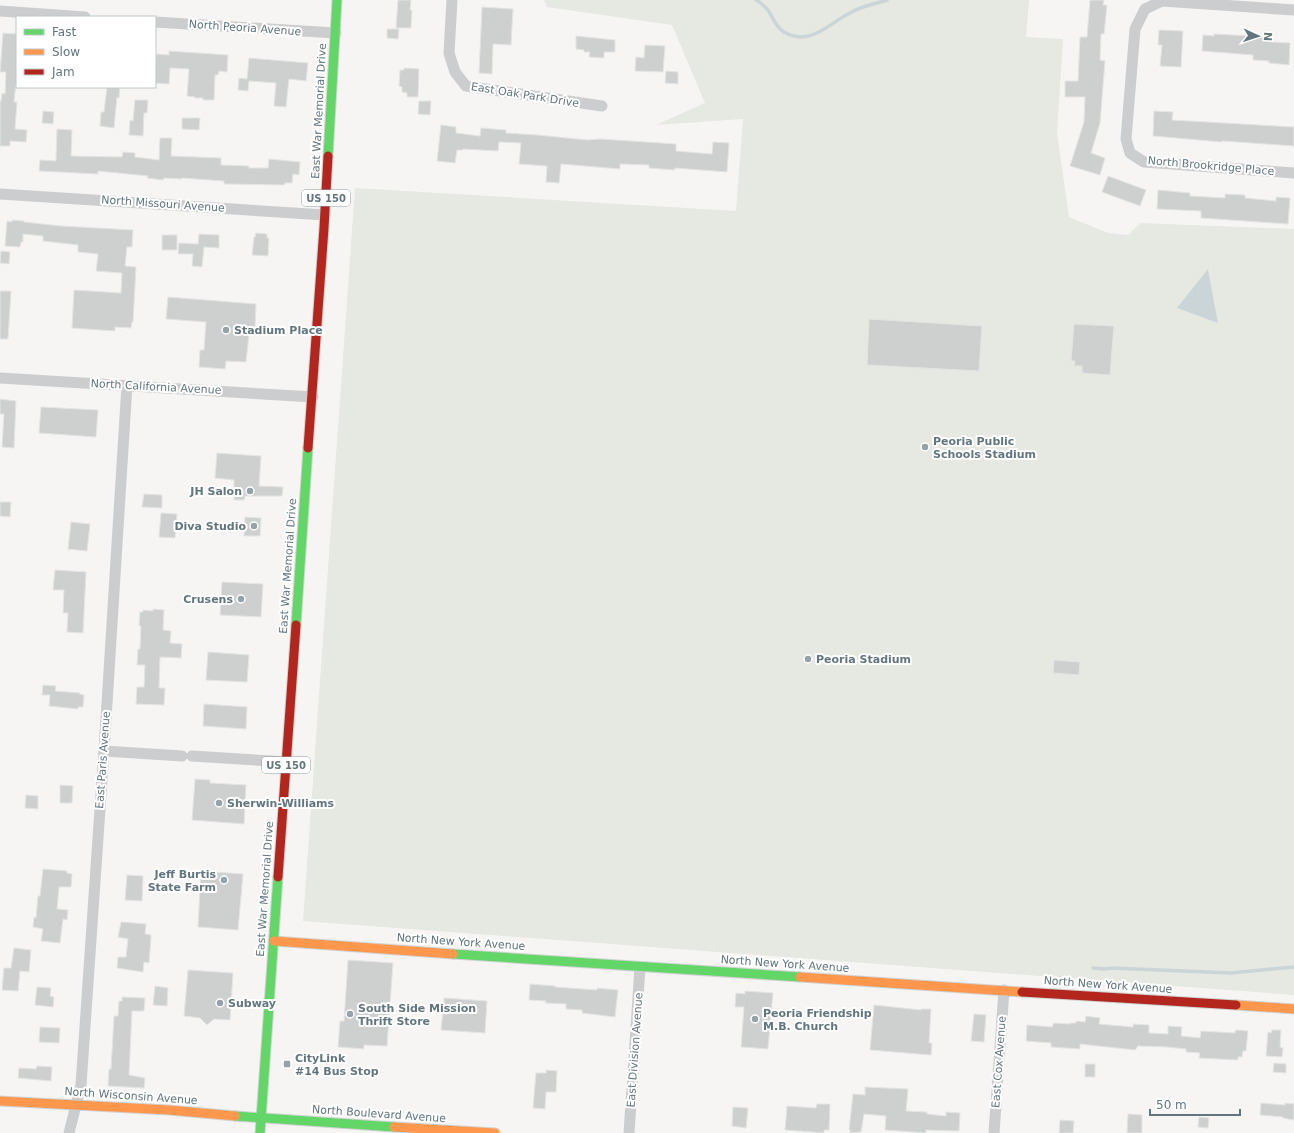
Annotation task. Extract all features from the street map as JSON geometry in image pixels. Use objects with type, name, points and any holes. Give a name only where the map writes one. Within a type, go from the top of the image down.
[{"type":"main road","name":"East War Memorial Drive","points":[[260,1133],[325,215],[337,0]]},
{"type":"main road","name":"North New York Avenue","points":[[274,941],[640,967],[1294,1010]]},
{"type":"main road","name":"North Wisconsin Avenue","points":[[0,1101],[169,1110],[261,1118]]},
{"type":"main road","name":"North Boulevard Avenue","points":[[261,1118],[495,1133]]},
{"type":"street","name":"East Oak Park Drive","points":[[452,0],[449,53],[455,72],[466,86],[602,106]]},
{"type":"street","name":"North Brookridge Place","points":[[1294,10],[1162,1],[1145,9],[1135,29],[1126,139],[1130,153],[1144,162],[1294,173]]},
{"type":"street","points":[[0,11],[71,16]]},
{"type":"street","name":"North Peoria Avenue","points":[[156,22],[336,33]]},
{"type":"street","name":"North Missouri Avenue","points":[[0,194],[325,215]]},
{"type":"street","name":"North California Avenue","points":[[0,378],[312,397]]},
{"type":"street","name":"East Paris Avenue","points":[[69,1133],[81,1085],[127,386]]},
{"type":"street","points":[[104,752],[287,762]]},
{"type":"street","name":"East Division Avenue","points":[[629,1133],[640,967]]},
{"type":"street","name":"East Cox Avenue","points":[[994,1133],[1004,990]]},
{"type":"shaded area","name":"Peoria Stadium","points":[[544,0],[1029,0],[1026,37],[1063,39],[1057,133],[1069,217],[1108,233],[1128,235],[1140,223],[1294,229],[1294,995],[303,921],[355,188],[736,211],[743,119],[656,125],[705,103],[672,25],[547,7]]},
{"type":"shaded area","points":[[1208,270],[1218,323],[1177,308]]},
{"type":"building","points":[[398,0],[411,0],[411,28],[396,28]]},
{"type":"building","points":[[1090,0],[1104,0],[1103,5],[1107,5],[1104,34],[1101,34],[1100,60],[1105,61],[1100,123],[1091,153],[1105,158],[1100,175],[1070,166],[1084,122],[1085,97],[1065,97],[1065,81],[1078,81],[1080,37],[1087,37]]},
{"type":"building","points":[[482,7],[513,9],[511,45],[493,44],[492,74],[479,73]]},
{"type":"building","points":[[387,29],[399,29],[398,39],[387,38]]},
{"type":"building","points":[[1159,30],[1183,31],[1181,67],[1160,66],[1162,45],[1158,45]]},
{"type":"building","points":[[3,33],[16,34],[16,83],[14,102],[17,102],[15,129],[27,130],[26,142],[10,141],[10,146],[0,146],[0,101],[2,93],[5,94],[6,72],[0,72]]},
{"type":"building","points":[[1214,34],[1272,37],[1272,42],[1290,43],[1289,65],[1269,63],[1269,61],[1253,60],[1253,55],[1202,51],[1203,35],[1214,36]]},
{"type":"building","points":[[576,36],[615,40],[615,52],[604,52],[604,58],[589,57],[590,52],[584,52],[584,50],[576,49]]},
{"type":"building","points":[[645,45],[665,46],[663,72],[635,71],[636,57],[644,58]]},
{"type":"building","points":[[169,51],[228,55],[227,72],[219,71],[218,75],[215,75],[214,100],[203,100],[203,98],[187,96],[189,69],[170,68],[169,84],[156,83],[156,54],[169,55]]},
{"type":"building","points":[[249,58],[308,63],[306,81],[289,79],[286,107],[274,106],[276,83],[249,81],[248,91],[238,90],[239,78],[247,79]]},
{"type":"building","points":[[404,68],[419,69],[418,97],[407,97],[407,93],[402,92],[402,87],[399,86],[400,70],[404,70]]},
{"type":"building","points":[[666,71],[678,72],[678,84],[665,83]]},
{"type":"building","points":[[107,88],[120,88],[119,98],[117,97],[114,128],[100,126],[101,112],[104,112]]},
{"type":"building","points":[[135,100],[148,100],[147,113],[144,113],[143,136],[129,135],[130,120],[133,121]]},
{"type":"building","points":[[419,101],[431,101],[430,115],[418,114]]},
{"type":"building","points":[[43,111],[54,112],[53,124],[42,123]]},
{"type":"building","points":[[1154,111],[1173,112],[1172,120],[1294,127],[1294,146],[1153,136]]},
{"type":"building","points":[[182,118],[200,118],[199,130],[182,129]]},
{"type":"building","points":[[441,125],[456,127],[456,133],[480,136],[481,128],[506,130],[506,133],[587,140],[600,139],[676,144],[676,151],[712,154],[713,142],[729,143],[727,172],[675,168],[675,170],[649,168],[649,165],[620,164],[620,169],[561,164],[559,183],[546,182],[547,166],[519,164],[521,143],[499,142],[498,151],[457,150],[455,163],[437,161]]},
{"type":"building","points":[[57,129],[72,130],[71,156],[122,157],[123,152],[135,153],[135,157],[159,160],[160,138],[172,138],[171,156],[221,158],[221,165],[249,166],[249,168],[268,168],[269,159],[300,162],[299,175],[293,174],[292,183],[285,183],[284,185],[224,184],[224,181],[182,178],[164,178],[163,180],[147,178],[148,176],[98,171],[98,174],[39,171],[40,160],[56,161]]},
{"type":"building","points":[[1108,176],[1146,190],[1140,206],[1102,192]]},
{"type":"building","points":[[1158,190],[1190,193],[1190,196],[1225,198],[1225,194],[1245,195],[1245,198],[1276,201],[1276,197],[1290,198],[1288,224],[1201,218],[1201,211],[1157,209]]},
{"type":"building","points":[[12,220],[61,226],[133,230],[132,247],[127,247],[125,266],[136,267],[133,322],[131,328],[115,327],[115,331],[72,328],[74,290],[121,293],[122,273],[96,271],[98,254],[78,252],[78,245],[43,241],[43,236],[23,234],[23,242],[21,242],[20,247],[5,246],[7,221],[12,222]]},
{"type":"building","points":[[256,233],[267,234],[267,238],[269,238],[268,256],[252,255],[254,237]]},
{"type":"building","points":[[199,234],[219,235],[219,248],[204,247],[202,267],[192,266],[193,254],[178,254],[179,243],[198,244]]},
{"type":"building","points":[[162,235],[177,235],[177,250],[162,250]]},
{"type":"building","points":[[1,251],[10,252],[9,264],[0,263]]},
{"type":"building","points":[[0,291],[11,291],[8,339],[0,339]]},
{"type":"building","name":"Stadium Place","points":[[168,297],[256,304],[255,327],[250,326],[246,362],[226,361],[225,369],[199,367],[200,350],[204,350],[206,322],[166,319]]},
{"type":"building","points":[[869,319],[982,326],[979,371],[867,365]]},
{"type":"building","points":[[1074,324],[1114,326],[1110,375],[1082,373],[1082,366],[1074,366],[1075,361],[1071,361]]},
{"type":"building","points":[[0,399],[16,401],[14,448],[2,447],[4,414],[0,414]]},
{"type":"building","points":[[41,407],[98,410],[96,437],[39,433]]},
{"type":"building","points":[[217,453],[261,456],[259,486],[283,487],[282,496],[245,496],[244,500],[234,500],[234,480],[215,478]]},
{"type":"building","points":[[144,494],[162,495],[162,508],[142,507]]},
{"type":"building","points":[[0,502],[11,502],[10,517],[0,516]]},
{"type":"building","points":[[161,513],[177,514],[175,538],[159,537]]},
{"type":"building","points":[[245,517],[261,518],[260,536],[244,536]]},
{"type":"building","points":[[71,522],[90,524],[87,551],[68,549]]},
{"type":"building","points":[[55,570],[86,572],[83,633],[67,632],[68,613],[63,613],[64,590],[53,590]]},
{"type":"building","name":"Crusens","points":[[222,582],[263,584],[261,617],[220,615]]},
{"type":"building","points":[[153,609],[164,610],[163,630],[171,631],[170,643],[182,644],[181,658],[160,657],[159,688],[165,688],[164,705],[136,704],[137,687],[144,687],[145,665],[137,665],[138,649],[140,649],[140,612],[143,612],[143,610],[153,611]]},
{"type":"building","points":[[208,652],[249,655],[247,682],[206,680]]},
{"type":"building","points":[[1054,660],[1080,662],[1079,675],[1053,673]]},
{"type":"building","points":[[43,685],[56,686],[55,691],[80,693],[79,694],[84,695],[83,707],[78,707],[78,709],[49,706],[50,695],[42,695]]},
{"type":"building","points":[[204,704],[247,707],[246,729],[203,726]]},
{"type":"building","name":"Sherwin-Williams","points":[[195,779],[210,780],[210,783],[246,785],[244,824],[192,820]]},
{"type":"building","points":[[60,785],[73,786],[72,803],[60,803]]},
{"type":"building","points":[[26,795],[38,796],[38,809],[25,808]]},
{"type":"building","points":[[43,869],[67,871],[67,873],[72,874],[71,887],[59,887],[57,909],[68,910],[67,920],[63,919],[60,943],[41,941],[43,929],[33,927],[34,917],[36,918],[38,896],[40,896]]},
{"type":"building","points":[[201,871],[243,874],[238,930],[198,927]]},
{"type":"building","points":[[127,875],[143,876],[142,901],[125,900]]},
{"type":"building","points":[[121,922],[146,924],[145,934],[151,935],[149,963],[144,962],[143,972],[117,968],[118,957],[126,957],[128,939],[118,937]]},
{"type":"building","points":[[14,948],[31,950],[29,972],[20,971],[18,991],[2,990],[4,968],[11,968]]},
{"type":"building","points":[[348,960],[393,963],[387,1046],[364,1045],[364,1049],[338,1047],[340,1021],[344,1021]]},
{"type":"building","points":[[188,970],[233,973],[230,1020],[214,1019],[207,1025],[200,1018],[184,1016]]},
{"type":"building","points":[[530,984],[597,990],[597,988],[618,990],[615,1017],[582,1013],[582,1010],[566,1009],[566,1004],[545,1003],[546,1001],[529,1000]]},
{"type":"building","points":[[155,986],[168,988],[167,1006],[153,1005]]},
{"type":"building","points":[[37,987],[51,988],[50,996],[54,997],[53,1007],[35,1005]]},
{"type":"building","points":[[745,991],[773,993],[768,1049],[741,1047],[744,1007],[735,1007],[736,993],[745,994]]},
{"type":"building","points":[[122,997],[145,998],[144,1011],[132,1011],[129,1075],[145,1078],[144,1088],[108,1086],[109,1069],[111,1069],[114,1016],[118,1016],[119,1001],[122,1001]]},
{"type":"building","points":[[444,998],[487,1001],[485,1033],[441,1030]]},
{"type":"building","points":[[874,1005],[921,1010],[931,1009],[929,1043],[932,1043],[931,1055],[870,1050]]},
{"type":"building","points":[[974,1014],[986,1015],[984,1042],[971,1041]]},
{"type":"building","points":[[1086,1016],[1100,1018],[1099,1024],[1133,1027],[1133,1024],[1149,1025],[1149,1033],[1168,1034],[1168,1026],[1182,1027],[1181,1036],[1200,1038],[1201,1031],[1235,1033],[1237,1030],[1248,1031],[1246,1051],[1243,1051],[1242,1057],[1238,1057],[1238,1060],[1199,1058],[1200,1053],[1186,1052],[1186,1049],[1167,1047],[1139,1045],[1135,1050],[1080,1044],[1080,1049],[1051,1047],[1051,1043],[1026,1041],[1027,1025],[1052,1027],[1054,1023],[1070,1024],[1076,1023],[1076,1021],[1085,1022]]},
{"type":"building","points":[[40,1027],[60,1028],[59,1043],[39,1042]]},
{"type":"building","points":[[1272,1030],[1281,1030],[1280,1047],[1283,1048],[1282,1057],[1266,1056],[1268,1032],[1271,1033]]},
{"type":"building","points":[[1274,1063],[1286,1064],[1286,1073],[1273,1072]]},
{"type":"building","points":[[1085,1064],[1095,1064],[1095,1077],[1085,1077]]},
{"type":"building","points":[[37,1066],[52,1067],[51,1081],[18,1078],[19,1068],[36,1069]]},
{"type":"building","points":[[546,1070],[557,1071],[556,1092],[546,1092],[545,1109],[533,1108],[536,1073],[546,1073]]},
{"type":"building","points":[[865,1087],[908,1089],[906,1111],[927,1112],[927,1114],[946,1116],[946,1112],[960,1113],[959,1131],[926,1130],[926,1133],[885,1130],[886,1116],[864,1114],[861,1132],[850,1133],[849,1130],[853,1094],[865,1095]]},
{"type":"building","points":[[1261,1103],[1285,1105],[1285,1103],[1294,1104],[1294,1120],[1283,1117],[1260,1115]]},
{"type":"building","points":[[817,1104],[830,1104],[829,1130],[824,1130],[824,1133],[785,1130],[787,1106],[816,1108]]},
{"type":"building","points":[[733,1107],[748,1108],[746,1128],[732,1126]]},
{"type":"building","points":[[1128,1114],[1142,1115],[1142,1133],[1127,1133]]},
{"type":"building","points":[[1199,1117],[1209,1118],[1208,1128],[1198,1127]]},
{"type":"building","points":[[1060,1120],[1074,1121],[1073,1133],[1059,1133]]},
{"type":"waterway","points":[[756,0],[768,11],[781,30],[793,36],[802,37],[818,32],[854,11],[868,5],[887,0]]},
{"type":"waterway","points":[[1093,968],[1231,973],[1294,967]]},
{"type":"traffic: fast","points":[[328,156],[337,0]]},
{"type":"traffic: fast","points":[[296,625],[308,448]]},
{"type":"traffic: fast","points":[[260,1133],[278,877]]},
{"type":"traffic: fast","points":[[453,954],[800,977]]},
{"type":"traffic: fast","points":[[235,1116],[394,1127]]},
{"type":"traffic: slow","points":[[274,941],[453,954]]},
{"type":"traffic: slow","points":[[800,977],[1022,992]]},
{"type":"traffic: slow","points":[[1236,1005],[1294,1009]]},
{"type":"traffic: slow","points":[[0,1101],[169,1110],[235,1116]]},
{"type":"traffic: slow","points":[[394,1127],[495,1133]]},
{"type":"traffic: jam","points":[[308,448],[328,156]]},
{"type":"traffic: jam","points":[[278,877],[296,625]]},
{"type":"traffic: jam","points":[[1022,992],[1236,1005]]},
{"type":"place","name":"Stadium Place","points":[[226,330]]},
{"type":"place","name":"Peoria Public Schools Stadium","points":[[925,447]]},
{"type":"place","name":"JH Salon","points":[[250,491]]},
{"type":"place","name":"Diva Studio","points":[[254,526]]},
{"type":"place","name":"Crusens","points":[[241,599]]},
{"type":"place","name":"Peoria Stadium","points":[[808,659]]},
{"type":"place","name":"Sherwin-Williams","points":[[219,803]]},
{"type":"place","name":"Jeff Burtis State Farm","points":[[224,880]]},
{"type":"place","name":"Subway","points":[[220,1003]]},
{"type":"place","name":"South Side Mission Thrift Store","points":[[350,1014]]},
{"type":"place","name":"Peoria Friendship M.B. Church","points":[[755,1019]]},
{"type":"place","name":"CityLink #14 Bus Stop","points":[[287,1064]]}]
